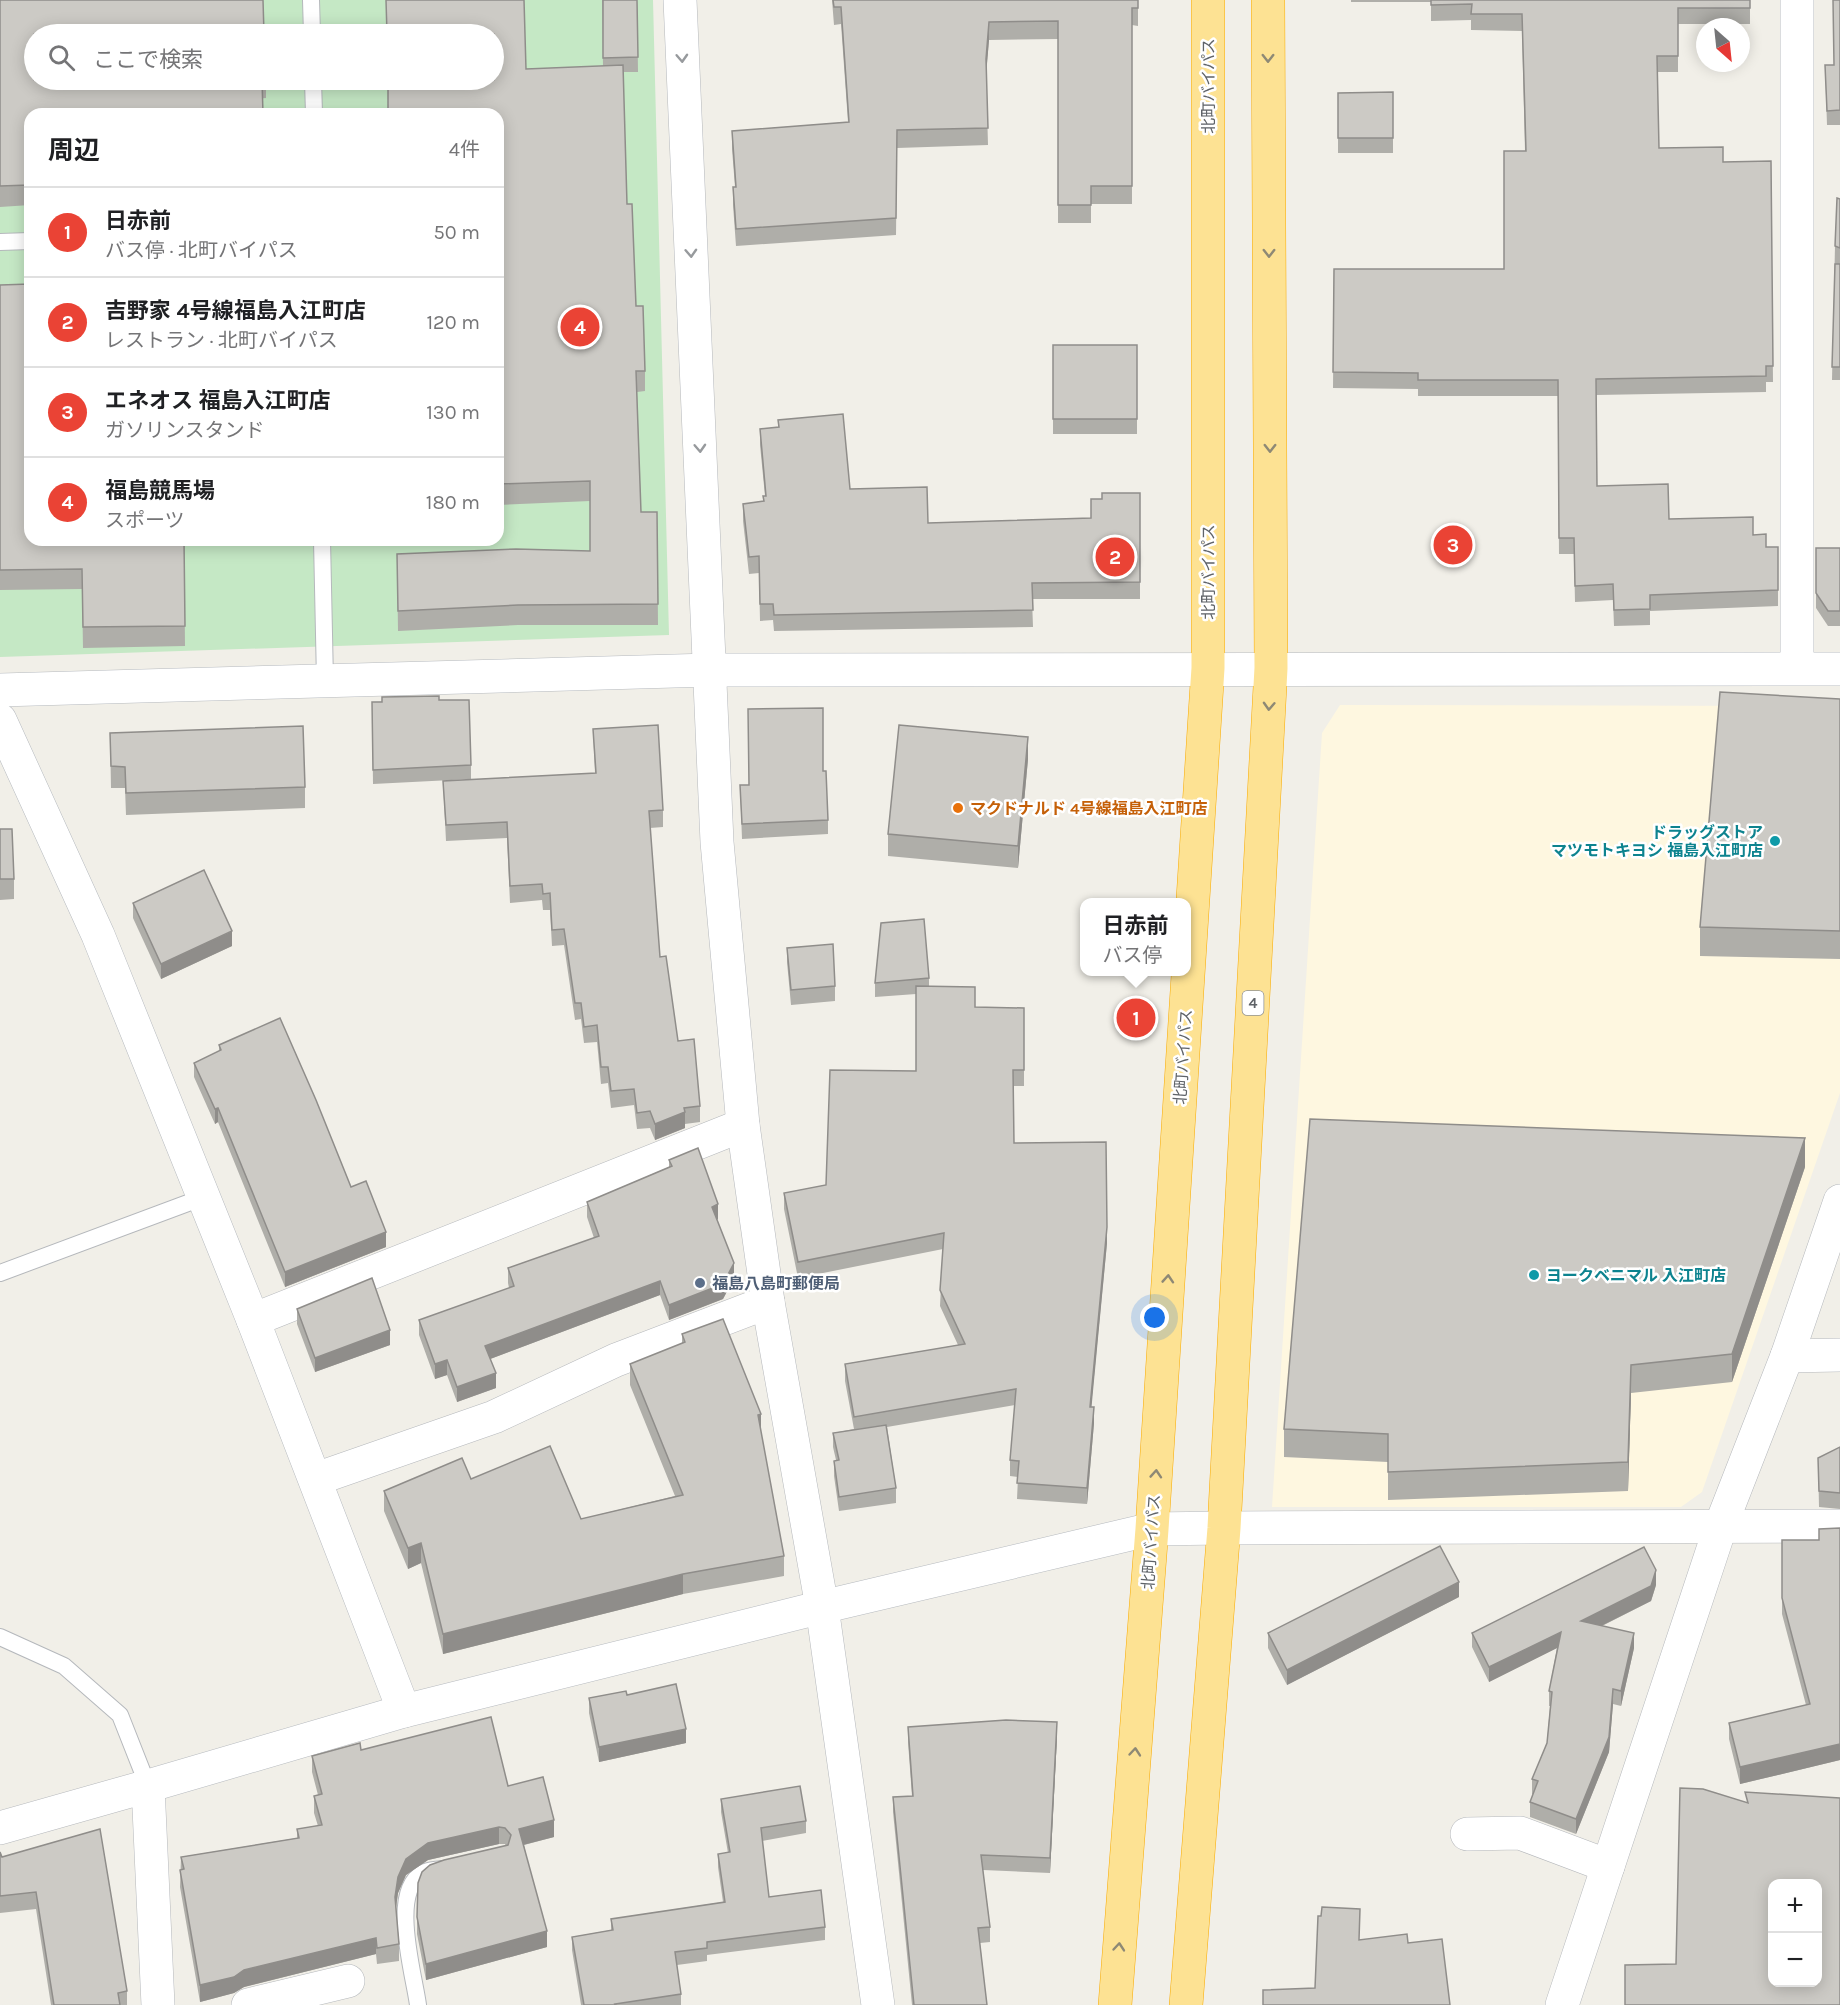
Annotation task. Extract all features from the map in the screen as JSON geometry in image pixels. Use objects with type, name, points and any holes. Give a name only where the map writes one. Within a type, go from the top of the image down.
[{"type":"highway","name":"北町バイパス","points":[[1191,929],[1208,668],[1208,0]]},
{"type":"highway","name":"4","points":[[1186,2005],[1224,1528],[1271,668],[1268,0]]},
{"type":"highway","name":"北町バイパス","points":[[1115,2005],[1152,1529],[1188,976]]},
{"type":"street","points":[[680,0],[717,842],[743,1125],[768,1302],[822,1607],[878,2005]]},
{"type":"street","points":[[1797,0],[1797,668]]},
{"type":"street","points":[[0,690],[710,670],[1840,669]]},
{"type":"street","points":[[0,720],[98,935],[316,1479],[404,1711]]},
{"type":"street","points":[[253,1320],[743,1125]]},
{"type":"street","points":[[1562,2005],[1721,1526],[1787,1356],[1840,1201]]},
{"type":"street","points":[[316,1479],[494,1417],[616,1360],[768,1302]]},
{"type":"street","points":[[1787,1356],[1840,1355]]},
{"type":"street","points":[[0,1828],[404,1711],[822,1607],[1152,1529],[1840,1526]]},
{"type":"street","points":[[148,1786],[158,2005]]},
{"type":"street","points":[[1467,1834],[1520,1833],[1608,1866]]},
{"type":"street","points":[[248,2005],[348,1981]]},
{"type":"lane","points":[[311,0],[312,24]]},
{"type":"lane","points":[[313,90],[314,108]]},
{"type":"lane","points":[[0,243],[24,242]]},
{"type":"lane","points":[[322,546],[325,681]]},
{"type":"lane","points":[[0,1273],[204,1197]]},
{"type":"lane","points":[[0,1637],[64,1666],[120,1715],[148,1786]]},
{"type":"lane","points":[[418,2005],[405,1920],[405,1902],[413,1883],[423,1873],[456,1865]]},
{"type":"shaded area","points":[[1340,705],[1840,706],[1840,1093],[1702,1492],[1681,1507],[1272,1507],[1322,733]]},
{"type":"green space","points":[[0,0],[653,0],[669,635],[0,657]]},
{"type":"building","points":[[0,0],[263,0],[264,24],[24,24],[24,90],[262,90],[263,108],[24,108],[24,185],[0,186]]},
{"type":"building","points":[[386,0],[524,0],[526,69],[623,65],[627,204],[632,204],[636,306],[643,306],[645,371],[636,371],[641,512],[657,512],[658,604],[518,605],[398,611],[397,554],[516,549],[590,551],[590,481],[504,484],[504,108],[388,108],[388,90],[504,90],[504,24],[387,24]]},
{"type":"building","points":[[603,0],[637,0],[638,57],[603,58]]},
{"type":"building","points":[[833,0],[1138,0],[1138,8],[1132,8],[1132,186],[1091,186],[1091,205],[1058,205],[1058,21],[989,22],[986,59],[988,128],[897,130],[896,218],[736,229],[732,131],[849,122],[841,7],[834,7]]},
{"type":"building","points":[[1431,0],[1750,0],[1750,8],[1678,8],[1678,56],[1657,56],[1659,148],[1723,147],[1723,162],[1771,161],[1773,366],[1766,366],[1766,376],[1596,379],[1597,486],[1668,484],[1669,519],[1753,517],[1753,535],[1766,534],[1766,547],[1778,547],[1778,590],[1650,595],[1650,609],[1614,610],[1613,584],[1575,586],[1574,538],[1559,538],[1558,380],[1418,380],[1418,373],[1333,372],[1334,269],[1504,269],[1504,151],[1526,151],[1522,14],[1471,14],[1472,4],[1431,5]]},
{"type":"building","points":[[1833,0],[1840,0],[1840,110],[1827,111],[1825,65],[1834,65]]},
{"type":"building","points":[[1393,92],[1393,138],[1338,138],[1338,93]]},
{"type":"building","points":[[1837,198],[1840,199],[1840,248],[1835,246]]},
{"type":"building","points":[[1835,264],[1840,264],[1840,367],[1832,367]]},
{"type":"building","points":[[24,284],[24,546],[184,546],[185,626],[83,627],[82,569],[0,570],[0,285]]},
{"type":"building","points":[[1053,345],[1137,345],[1137,419],[1053,419]]},
{"type":"building","points":[[843,414],[850,489],[927,487],[928,523],[1091,518],[1091,499],[1102,499],[1102,493],[1140,493],[1140,582],[1032,583],[1033,610],[774,615],[773,604],[760,604],[759,556],[749,557],[743,504],[764,501],[763,496],[766,496],[760,429],[779,427],[778,420]]},
{"type":"building","points":[[1816,548],[1840,548],[1840,611],[1828,611],[1816,593]]},
{"type":"building","name":"ドラッグストア マツモトキヨシ 福島入江町店","points":[[1720,692],[1840,699],[1840,931],[1700,927]]},
{"type":"building","points":[[439,696],[439,700],[469,700],[471,765],[373,770],[372,702],[382,702],[382,697]]},
{"type":"building","points":[[823,708],[823,771],[826,771],[828,820],[742,824],[740,785],[749,785],[748,709]]},
{"type":"building","points":[[658,725],[663,810],[649,811],[660,957],[666,956],[678,1041],[694,1039],[700,1106],[684,1108],[685,1112],[655,1124],[650,1111],[637,1113],[634,1089],[611,1091],[608,1067],[601,1067],[597,1025],[584,1027],[581,1003],[575,1003],[564,929],[552,930],[550,893],[543,894],[542,884],[510,886],[507,822],[446,825],[443,781],[596,773],[593,729]]},
{"type":"building","name":"マクドナルド 4号線福島入江町店","points":[[899,725],[1028,737],[1018,846],[888,834]]},
{"type":"building","points":[[303,726],[305,787],[126,793],[125,767],[111,766],[110,733]]},
{"type":"building","points":[[0,829],[12,829],[14,879],[0,879]]},
{"type":"building","points":[[204,870],[232,931],[161,964],[133,903]]},
{"type":"building","points":[[924,919],[929,978],[875,983],[881,923]]},
{"type":"building","points":[[833,944],[835,986],[791,990],[787,948]]},
{"type":"building","points":[[916,986],[975,987],[975,1007],[1024,1008],[1024,1070],[1013,1070],[1014,1143],[1106,1142],[1107,1227],[1090,1407],[1094,1407],[1087,1488],[1017,1483],[1019,1461],[1010,1460],[1016,1389],[854,1417],[845,1364],[965,1344],[940,1290],[944,1233],[798,1262],[784,1193],[826,1185],[830,1070],[916,1071]]},
{"type":"building","points":[[280,1018],[351,1187],[366,1181],[386,1232],[285,1272],[218,1108],[215,1109],[194,1063],[221,1050],[219,1045]]},
{"type":"building","name":"ヨークベニマル 入江町店","points":[[1310,1119],[1805,1138],[1732,1354],[1631,1365],[1628,1462],[1388,1472],[1388,1434],[1284,1429]]},
{"type":"building","points":[[698,1148],[718,1204],[712,1207],[734,1263],[723,1284],[669,1305],[660,1281],[485,1346],[496,1373],[457,1387],[447,1360],[435,1364],[419,1320],[514,1286],[508,1268],[599,1236],[587,1202],[672,1166],[669,1160]]},
{"type":"building","points":[[372,1278],[390,1330],[315,1358],[297,1309]]},
{"type":"building","points":[[723,1319],[761,1414],[758,1415],[784,1556],[683,1574],[443,1634],[421,1543],[408,1548],[384,1491],[462,1458],[471,1479],[550,1446],[581,1519],[683,1495],[630,1364],[685,1342],[682,1334]]},
{"type":"building","points":[[886,1425],[896,1488],[839,1497],[834,1461],[839,1460],[833,1433]]},
{"type":"building","points":[[1840,1447],[1840,1493],[1819,1491],[1818,1458]]},
{"type":"building","points":[[1840,1528],[1840,1744],[1740,1767],[1729,1723],[1810,1704],[1782,1598],[1782,1540],[1819,1540],[1819,1529]]},
{"type":"building","points":[[1440,1546],[1459,1582],[1287,1670],[1268,1633]]},
{"type":"building","points":[[1644,1547],[1656,1570],[1651,1586],[1581,1621],[1634,1633],[1621,1691],[1613,1689],[1609,1737],[1576,1819],[1530,1802],[1538,1781],[1532,1779],[1547,1743],[1552,1692],[1549,1691],[1561,1632],[1489,1667],[1472,1633]]},
{"type":"building","points":[[676,1684],[686,1729],[599,1747],[589,1698],[626,1691],[627,1695]]},
{"type":"building","points":[[491,1717],[508,1786],[543,1777],[554,1820],[519,1829],[547,1931],[426,1964],[417,1917],[418,1883],[422,1872],[430,1865],[444,1860],[508,1845],[511,1835],[505,1828],[499,1827],[428,1843],[406,1859],[398,1877],[395,1897],[399,1944],[377,1948],[376,1938],[244,1970],[234,1977],[200,1985],[180,1870],[184,1869],[181,1857],[299,1838],[297,1829],[322,1825],[314,1796],[322,1794],[312,1756],[360,1743],[361,1750]]},
{"type":"building","points":[[1006,1720],[1057,1722],[1050,1858],[981,1855],[990,1927],[978,1928],[987,2005],[914,2005],[893,1797],[913,1796],[908,1727]]},
{"type":"building","points":[[800,1786],[806,1821],[761,1828],[769,1897],[821,1890],[825,1927],[707,1942],[707,1948],[675,1952],[681,1994],[616,2005],[584,2005],[572,1937],[613,1930],[611,1919],[725,1902],[718,1854],[730,1852],[721,1799]]},
{"type":"building","points":[[1680,1788],[1703,1789],[1748,1803],[1745,1792],[1840,1798],[1840,2005],[1625,2005],[1625,1965],[1676,1964]]},
{"type":"building","points":[[100,1829],[127,1991],[118,1993],[120,2005],[54,2005],[36,1892],[0,1896],[0,1852],[2,1857]]},
{"type":"building","points":[[1322,1907],[1360,1909],[1359,1940],[1407,1934],[1408,1943],[1442,1939],[1450,2005],[1263,2005],[1263,1990],[1315,1988],[1318,1916],[1321,1916]]},
{"type":"place","name":"福島競馬場","points":[[580,327]]},
{"type":"place","name":"エネオス 福島入江町店","points":[[1453,545]]},
{"type":"place","name":"吉野家 4号線福島入江町店","points":[[1115,557]]},
{"type":"place","name":"マクドナルド 4号線福島入江町店","points":[[958,808]]},
{"type":"place","name":"ドラッグストア マツモトキヨシ 福島入江町店","points":[[1775,841]]},
{"type":"place","name":"日赤前","points":[[1136,1018]]},
{"type":"place","name":"ヨークベニマル 入江町店","points":[[1534,1275]]},
{"type":"place","name":"福島八島町郵便局","points":[[700,1283]]}]
